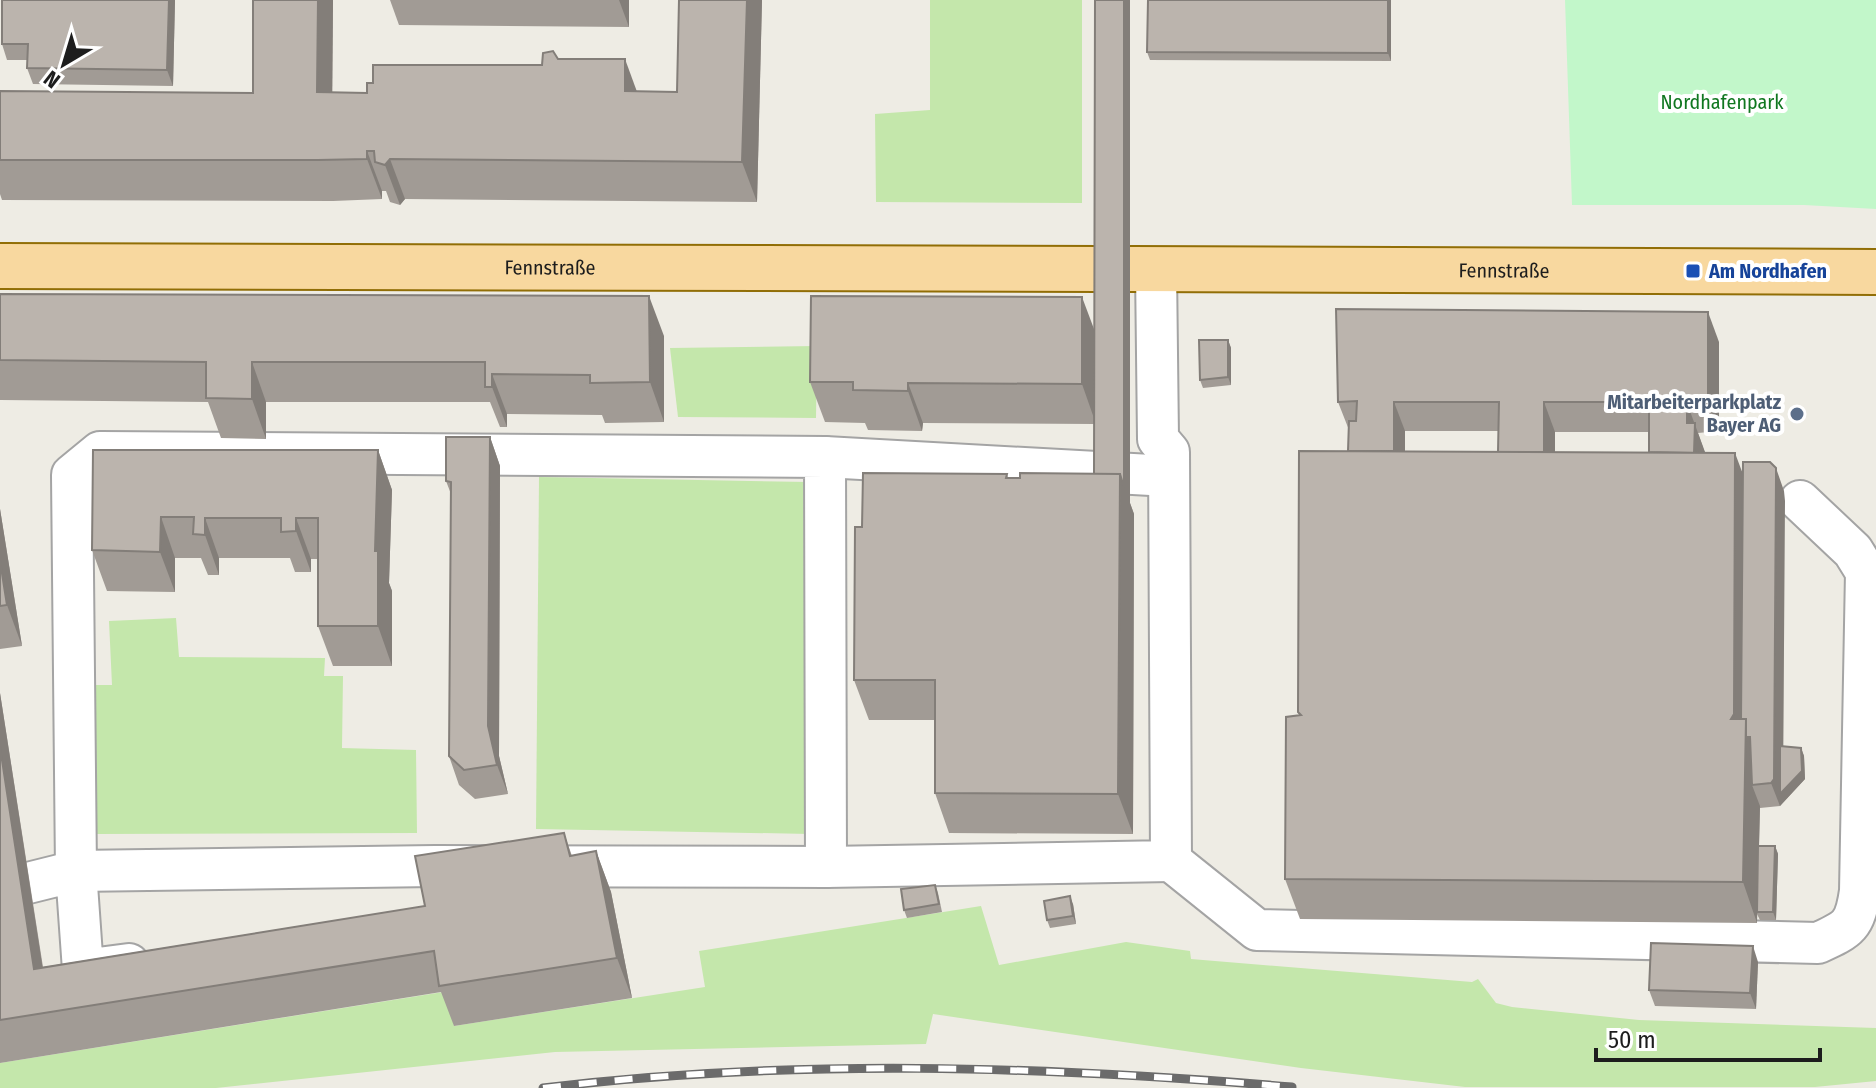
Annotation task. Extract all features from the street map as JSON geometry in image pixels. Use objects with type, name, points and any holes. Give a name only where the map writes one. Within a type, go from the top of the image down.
[{"type":"main road","name":"Fennstraße","points":[[0,266],[1876,272]]},
{"type":"lane","points":[[1141,269],[1178,440],[1169,464],[1171,861]]},
{"type":"lane","points":[[162,960],[83,970],[76,871],[72,475],[100,452],[825,457],[1169,464]]},
{"type":"lane","points":[[825,457],[826,867]]},
{"type":"lane","points":[[28,883],[76,871],[435,866],[826,867],[1171,861],[1257,930],[1818,943],[1844,931],[1857,917],[1866,572],[1853,551],[1800,501]]},
{"type":"green space","points":[[930,0],[1082,0],[1082,203],[876,202],[875,114],[930,110]]},
{"type":"green space","name":"Nordhafenpark","points":[[1565,0],[1876,0],[1876,209],[1804,205],[1572,205]]},
{"type":"green space","points":[[817,346],[816,418],[678,417],[670,348]]},
{"type":"green space","points":[[539,477],[809,482],[810,834],[536,829]]},
{"type":"green space","points":[[176,618],[179,657],[325,658],[324,676],[343,676],[342,748],[416,750],[417,833],[95,834],[90,685],[112,685],[109,621]]},
{"type":"green space","points":[[981,906],[999,965],[1126,942],[1190,951],[1191,959],[1472,982],[1478,979],[1496,1003],[1512,1007],[1639,1020],[1876,1028],[1876,1081],[1815,1087],[1465,1087],[1301,1068],[933,1014],[926,1044],[555,1052],[216,1088],[0,1088],[0,1063],[448,991],[454,1026],[705,987],[699,951]]},
{"type":"building","points":[[2,0],[169,0],[167,70],[27,68],[28,44],[2,44]]},
{"type":"building","points":[[253,0],[318,0],[317,92],[367,93],[367,83],[373,83],[373,65],[542,65],[543,53],[553,51],[558,59],[625,59],[625,91],[677,92],[679,0],[747,0],[742,162],[390,159],[385,165],[375,162],[374,151],[367,151],[367,159],[0,160],[0,91],[253,93]]},
{"type":"building","points":[[1095,0],[1124,0],[1124,487],[1120,474],[1094,474]]},
{"type":"building","points":[[1148,0],[1388,0],[1388,53],[1147,52]]},
{"type":"building","points":[[0,294],[649,296],[650,382],[590,383],[590,375],[492,374],[492,387],[485,387],[485,362],[252,362],[252,399],[206,398],[206,362],[0,360]]},
{"type":"building","points":[[811,296],[1082,297],[1082,384],[908,383],[908,391],[853,390],[853,382],[810,382]]},
{"type":"building","points":[[1336,309],[1708,312],[1708,402],[1687,403],[1687,423],[1695,423],[1694,453],[1649,452],[1649,402],[1544,402],[1544,452],[1498,452],[1499,402],[1394,402],[1394,451],[1348,451],[1349,421],[1356,421],[1357,401],[1338,402]]},
{"type":"building","points":[[1199,340],[1228,340],[1228,377],[1200,380]]},
{"type":"building","points":[[446,437],[490,437],[488,726],[497,765],[464,770],[449,756],[451,482],[446,481]]},
{"type":"building","points":[[93,450],[378,450],[375,551],[378,551],[378,626],[318,626],[318,518],[296,518],[296,531],[281,532],[281,518],[205,518],[205,535],[193,534],[194,517],[161,517],[160,552],[92,550]]},
{"type":"building","points":[[1299,451],[1735,453],[1734,714],[1731,719],[1746,719],[1743,882],[1285,879],[1286,717],[1301,715],[1298,712]]},
{"type":"building","points":[[1743,462],[1770,462],[1776,468],[1774,779],[1771,783],[1752,785],[1750,737],[1746,737],[1746,719],[1741,719]]},
{"type":"building","points":[[863,473],[1007,474],[1006,478],[1020,478],[1020,473],[1120,474],[1118,794],[935,793],[935,680],[854,680],[855,527],[862,527]]},
{"type":"building","points":[[0,561],[7,605],[0,606]]},
{"type":"building","points":[[1780,746],[1801,748],[1802,771],[1780,794]]},
{"type":"building","points":[[0,747],[34,969],[425,906],[415,856],[564,833],[570,856],[596,851],[617,958],[439,986],[434,951],[0,1020]]},
{"type":"building","points":[[1758,846],[1775,846],[1773,912],[1757,912]]},
{"type":"building","points":[[935,885],[939,904],[904,910],[901,889]]},
{"type":"building","points":[[1070,896],[1073,916],[1047,920],[1044,901]]},
{"type":"building","points":[[1651,943],[1753,946],[1750,993],[1649,990]]},
{"type":"railway","points":[[543,1088],[730,1072],[918,1068],[1105,1074],[1292,1087]]},
{"type":"place","name":"Am Nordhafen","points":[[1693,271]]},
{"type":"place","name":"Mitarbeiterparkplatz Bayer AG","points":[[1797,414]]}]
